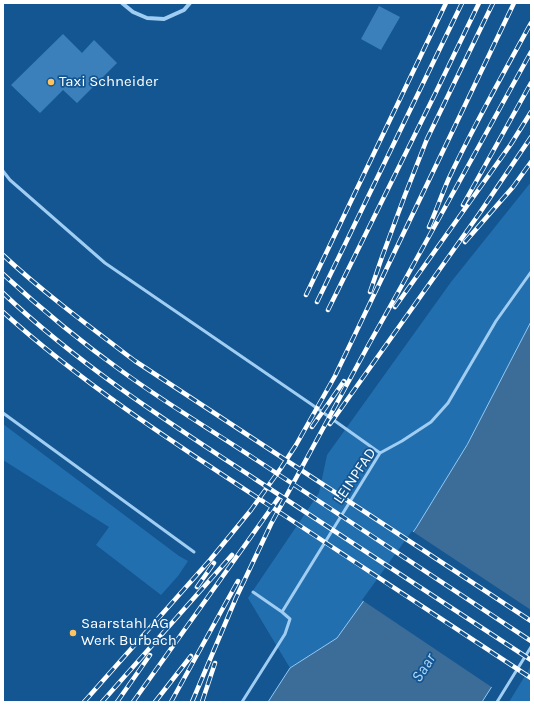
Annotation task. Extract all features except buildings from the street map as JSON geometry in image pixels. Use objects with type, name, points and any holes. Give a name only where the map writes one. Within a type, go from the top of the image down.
[{"type":"street","points":[[122,3],[133,12],[147,18],[164,19],[184,10],[190,3]]},
{"type":"lane","points":[[3,171],[10,180],[105,263],[380,453]]},
{"type":"lane","name":"LEINPFAD","points":[[282,612],[380,453],[431,422],[448,403],[496,321],[531,272]]},
{"type":"lane","points":[[3,413],[194,552]]},
{"type":"lane","points":[[242,702],[285,634],[290,619],[253,592]]},
{"type":"lane","points":[[497,702],[531,647]]},
{"type":"shaded area","points":[[531,182],[531,322],[467,445],[416,528],[337,638],[290,668],[248,598],[319,493],[327,455],[451,282]]},
{"type":"shaded area","points":[[3,424],[179,556],[188,561],[178,576],[161,595],[96,545],[109,527],[3,460]]},
{"type":"shaded area","points":[[531,666],[531,702],[509,702]]},
{"type":"water","name":"Saar","points":[[531,322],[531,625],[482,702],[268,702],[290,668],[337,638],[416,528],[467,445]]},
{"type":"pier","points":[[412,531],[531,610],[531,629],[493,688],[362,600]]},
{"type":"railway","points":[[306,295],[446,3]]},
{"type":"railway","points":[[317,302],[462,3]]},
{"type":"railway","points":[[328,310],[479,3]]},
{"type":"railway","points":[[370,292],[427,139],[493,3]]},
{"type":"railway","points":[[84,702],[210,560],[251,510],[296,445],[335,376],[514,3]]},
{"type":"railway","points":[[429,227],[449,178],[531,23]]},
{"type":"railway","points":[[192,702],[236,598],[271,524],[531,52]]},
{"type":"railway","points":[[463,205],[531,83]]},
{"type":"railway","points":[[395,307],[511,144],[531,112]]},
{"type":"railway","points":[[330,424],[479,214],[531,137]]},
{"type":"railway","points":[[465,242],[513,187],[531,162]]},
{"type":"railway","points":[[3,255],[84,323],[135,361],[531,621]]},
{"type":"railway","points":[[3,274],[77,337],[107,361],[140,384],[531,641]]},
{"type":"railway","points":[[3,293],[62,344],[125,392],[222,458],[531,660]]},
{"type":"railway","points":[[3,312],[65,364],[196,458],[531,678]]},
{"type":"railway","points":[[312,427],[344,381]]},
{"type":"railway","points":[[133,702],[280,496]]},
{"type":"railway","points":[[102,702],[232,555]]},
{"type":"railway","points":[[197,587],[214,563]]},
{"type":"railway","points":[[171,702],[238,581]]},
{"type":"railway","points":[[117,702],[150,655]]},
{"type":"railway","points":[[155,702],[191,656]]},
{"type":"railway","points":[[202,702],[215,663]]},
{"type":"place","name":"Taxi Schneider","points":[[51,82]]},
{"type":"place","name":"Saarstahl AG Werk Burbach","points":[[73,633]]}]
